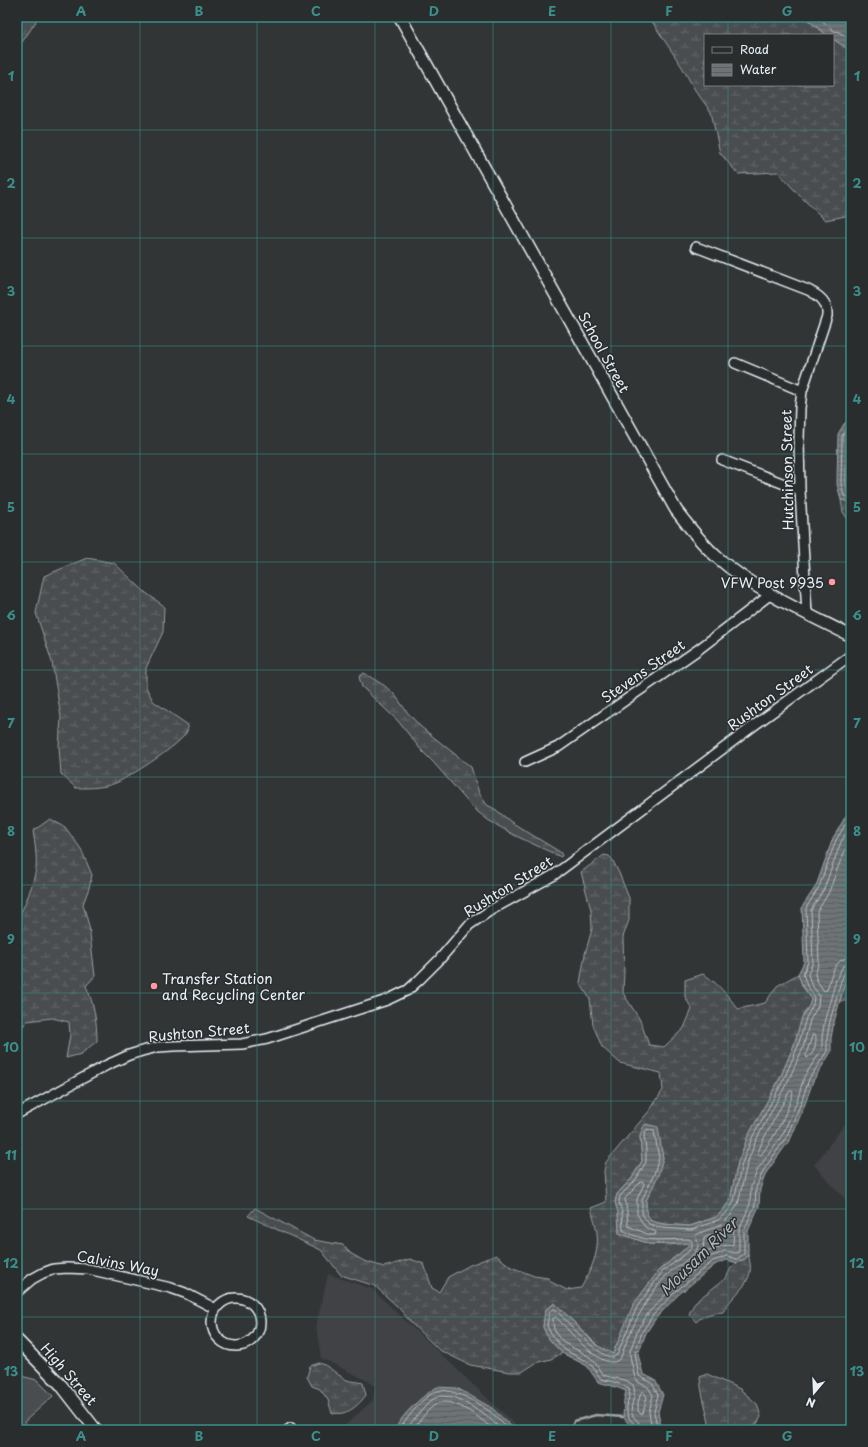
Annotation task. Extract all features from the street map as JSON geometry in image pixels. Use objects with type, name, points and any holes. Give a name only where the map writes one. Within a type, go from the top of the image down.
[{"type":"street","name":"School Street","points":[[400,17],[676,510],[697,537],[718,558],[744,578],[807,614],[851,636]]},
{"type":"street","name":"Hutchinson Street","points":[[696,247],[808,290],[819,296],[825,302],[827,316],[802,391],[800,408],[800,490],[807,614]]},
{"type":"street","points":[[735,363],[802,391]]},
{"type":"street","points":[[722,460],[800,490]]},
{"type":"street","name":"Stevens Street","points":[[525,762],[558,747],[699,648],[771,594]]},
{"type":"street","name":"Rushton Street","points":[[17,1114],[107,1065],[129,1055],[142,1051],[173,1046],[242,1044],[267,1039],[380,1002],[408,990],[439,960],[469,926],[491,910],[554,875],[851,655]]},
{"type":"street","name":"Calvins Way","points":[[17,1292],[43,1273],[60,1268],[77,1268],[88,1269],[171,1288],[185,1293],[216,1309]]},
{"type":"street","points":[[234,1298],[242,1299],[251,1304],[259,1316],[259,1327],[256,1336],[248,1343],[240,1346],[229,1346],[224,1344],[217,1337],[212,1328],[212,1318],[216,1309],[220,1304],[234,1298]]},
{"type":"street","name":"High Street","points":[[17,1340],[62,1385],[96,1430]]},
{"type":"shaded area","points":[[851,1116],[851,1206],[814,1165]]},
{"type":"shaded area","points":[[328,1274],[372,1289],[521,1430],[340,1430],[373,1400],[375,1386],[321,1358],[316,1326]]},
{"type":"green space","points":[[17,17],[37,17],[35,23],[20,45],[17,63]]},
{"type":"green space","points":[[649,17],[804,17],[826,34],[704,34],[704,86],[834,86],[834,40],[851,51],[851,215],[825,220],[778,172],[738,174],[720,153],[711,112],[695,90],[682,67]]},
{"type":"green space","points":[[841,500],[851,502],[851,524],[843,512]]},
{"type":"green space","points":[[87,558],[114,563],[146,593],[164,606],[163,632],[146,668],[146,687],[153,701],[188,726],[183,737],[167,751],[118,782],[103,787],[76,788],[61,774],[59,747],[61,717],[52,662],[36,613],[44,576]]},
{"type":"green space","points":[[364,673],[385,686],[395,695],[407,712],[421,727],[471,767],[479,793],[487,805],[495,809],[511,822],[560,852],[562,855],[561,857],[514,835],[488,820],[473,808],[422,751],[398,721],[362,687],[359,677]]},
{"type":"green space","points":[[50,819],[65,827],[81,849],[92,875],[83,904],[89,926],[95,976],[86,986],[94,1013],[97,1041],[81,1054],[66,1058],[70,1035],[69,1022],[52,1018],[27,1021],[17,1034],[17,918],[26,901],[36,869],[33,831]]},
{"type":"green space","points":[[604,855],[609,856],[612,859],[629,898],[629,920],[623,937],[623,993],[640,1020],[649,1045],[664,1047],[684,1028],[692,1009],[685,997],[685,980],[703,974],[718,985],[738,1009],[765,1003],[777,986],[798,974],[803,987],[811,998],[810,1004],[802,1017],[794,1045],[780,1078],[748,1136],[738,1162],[730,1200],[716,1217],[690,1226],[663,1224],[651,1221],[646,1212],[646,1201],[663,1158],[660,1143],[640,1136],[642,1161],[632,1178],[617,1194],[615,1202],[618,1212],[619,1233],[649,1244],[669,1245],[690,1243],[685,1249],[659,1270],[615,1347],[613,1354],[598,1346],[555,1303],[545,1310],[543,1327],[548,1338],[562,1353],[551,1359],[536,1363],[522,1372],[510,1372],[470,1365],[439,1350],[412,1324],[399,1308],[375,1286],[341,1275],[321,1250],[248,1216],[255,1208],[314,1240],[343,1245],[350,1253],[364,1261],[384,1267],[410,1259],[424,1264],[432,1288],[439,1292],[448,1277],[470,1265],[496,1255],[511,1267],[534,1276],[548,1278],[553,1283],[567,1290],[581,1288],[591,1267],[596,1251],[597,1231],[591,1208],[606,1202],[604,1171],[606,1162],[650,1110],[663,1090],[661,1073],[620,1063],[602,1047],[593,1025],[590,999],[580,983],[585,954],[592,929],[591,910],[581,872]]},
{"type":"green space","points":[[851,968],[851,1001],[840,1001],[845,982]]},
{"type":"green space","points":[[748,1255],[750,1273],[747,1280],[723,1312],[712,1313],[696,1322],[689,1314],[695,1302],[726,1278],[731,1268],[745,1259]]},
{"type":"green space","points":[[319,1363],[347,1380],[363,1383],[366,1395],[359,1403],[347,1412],[337,1414],[332,1413],[328,1400],[320,1389],[312,1386],[307,1377],[310,1366]]},
{"type":"green space","points":[[707,1374],[740,1389],[757,1404],[761,1417],[753,1430],[710,1430],[700,1377]]},
{"type":"green space","points":[[17,1375],[37,1380],[53,1396],[24,1422],[30,1430],[17,1430]]},
{"type":"water","points":[[804,17],[848,17],[851,19],[851,51],[834,40],[834,34],[826,34]]},
{"type":"water","points":[[851,417],[851,502],[841,500],[837,484],[838,434],[844,424]]},
{"type":"water","name":"Mousam River","points":[[851,807],[851,968],[845,982],[834,1022],[831,1038],[831,1052],[813,1081],[791,1138],[766,1173],[760,1189],[759,1206],[748,1231],[748,1255],[745,1259],[737,1263],[727,1260],[716,1264],[678,1295],[656,1318],[646,1333],[638,1354],[643,1374],[655,1380],[663,1395],[658,1412],[662,1430],[634,1430],[623,1417],[626,1391],[598,1382],[587,1366],[562,1353],[548,1338],[543,1327],[545,1310],[555,1303],[596,1345],[613,1354],[633,1305],[659,1270],[685,1249],[690,1243],[649,1244],[619,1233],[618,1213],[615,1202],[617,1194],[632,1178],[642,1161],[640,1136],[642,1129],[646,1124],[658,1127],[663,1158],[658,1176],[646,1201],[646,1212],[651,1221],[663,1224],[690,1226],[716,1217],[730,1200],[738,1162],[748,1136],[780,1078],[794,1045],[802,1017],[810,1004],[811,998],[803,987],[798,974],[804,962],[802,907],[816,886],[833,838]]},
{"type":"water","points":[[437,1387],[457,1388],[492,1408],[512,1427],[513,1430],[395,1430],[402,1418],[413,1406]]},
{"type":"waterway","points":[[512,1427],[545,1429],[564,1425],[572,1428],[574,1421],[596,1415],[623,1417]]},
{"type":"place","name":"VFW Post 9935","points":[[832,582]]},
{"type":"place","name":"Transfer Station and Recycling Center","points":[[154,986]]}]
